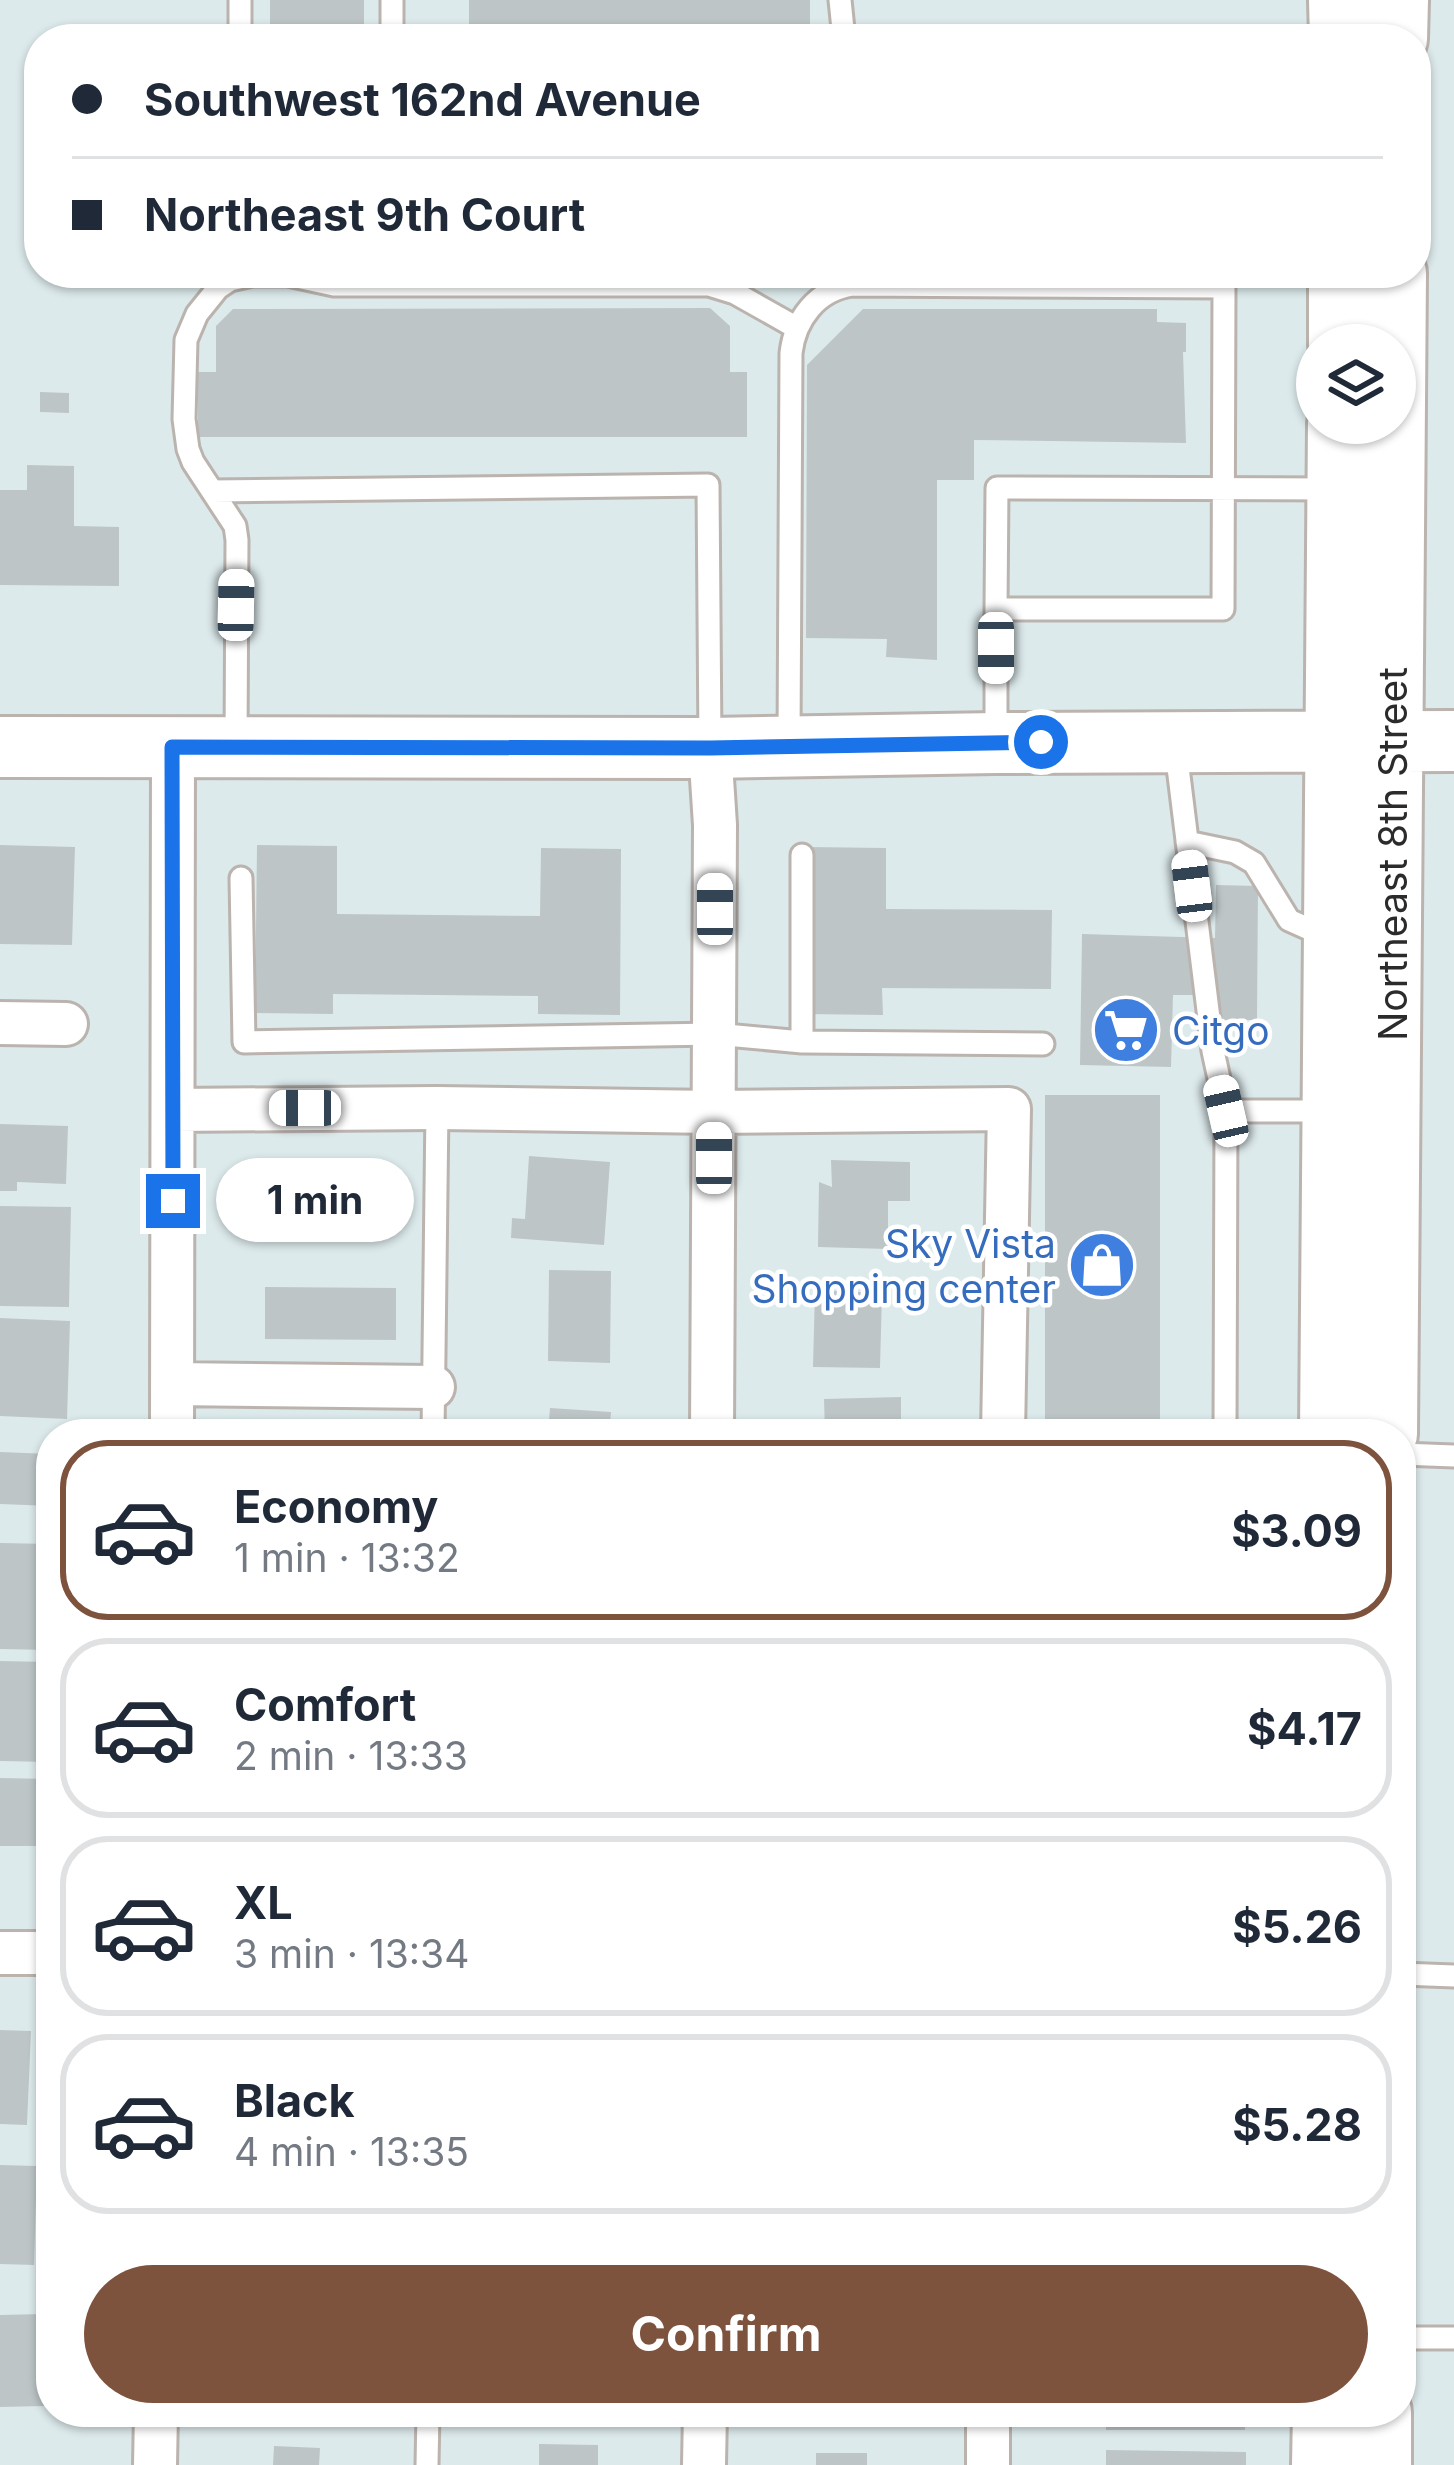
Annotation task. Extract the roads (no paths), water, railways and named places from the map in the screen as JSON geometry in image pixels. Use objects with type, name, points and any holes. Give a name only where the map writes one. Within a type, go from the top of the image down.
[{"type":"main road","points":[[1339,288],[1339,324]]},
{"type":"main road","name":"Northeast 8th Street","points":[[1388,1419],[1396,288]]},
{"type":"main road","name":"Northeast 8th Street","points":[[1330,1419],[1338,444]]},
{"type":"main road","points":[[0,747],[710,748],[1454,741]]},
{"type":"main road","points":[[1322,2465],[1323,2427]]},
{"type":"main road","points":[[1381,2427],[1381,2465]]},
{"type":"street","points":[[172,747],[172,1419]]},
{"type":"street","points":[[710,748],[715,800],[712,1419]]},
{"type":"street","points":[[0,1022],[66,1024]]},
{"type":"street","points":[[173,1110],[1009,1109],[1003,1419]]},
{"type":"street","points":[[172,1384],[433,1387]]},
{"type":"street","points":[[0,1953],[36,1953]]},
{"type":"street","points":[[155,2465],[156,2427]]},
{"type":"street","points":[[704,2427],[704,2465]]},
{"type":"street","points":[[988,2427],[988,2465]]},
{"type":"lane","points":[[218,288],[197,314],[185,340],[184,433],[193,462],[235,526],[236,747]]},
{"type":"lane","points":[[719,288],[797,328]]},
{"type":"lane","points":[[789,747],[791,353],[806,312],[837,288]]},
{"type":"lane","points":[[996,609],[1223,609],[1224,288]]},
{"type":"lane","points":[[212,491],[708,485],[710,748]]},
{"type":"lane","points":[[996,742],[997,488],[1338,489]]},
{"type":"lane","points":[[1175,742],[1214,1051],[1226,1111],[1225,1419]]},
{"type":"lane","points":[[1187,842],[1235,852],[1254,863],[1289,920],[1333,939]]},
{"type":"lane","points":[[802,855],[802,1042]]},
{"type":"lane","points":[[241,878],[244,1042],[715,1034],[802,1042],[1042,1044]]},
{"type":"lane","points":[[433,1419],[436,1108]]},
{"type":"lane","points":[[1226,1111],[1332,1111]]},
{"type":"lane","points":[[1416,1455],[1454,1456]]},
{"type":"lane","points":[[1416,1975],[1454,1976]]},
{"type":"lane","points":[[1416,2338],[1454,2338]]},
{"type":"lane","points":[[427,2465],[428,2427]]},
{"type":"place","name":"Citgo","points":[[1126,1030]]},
{"type":"place","name":"Sky Vista Shopping center","points":[[1102,1265]]}]
